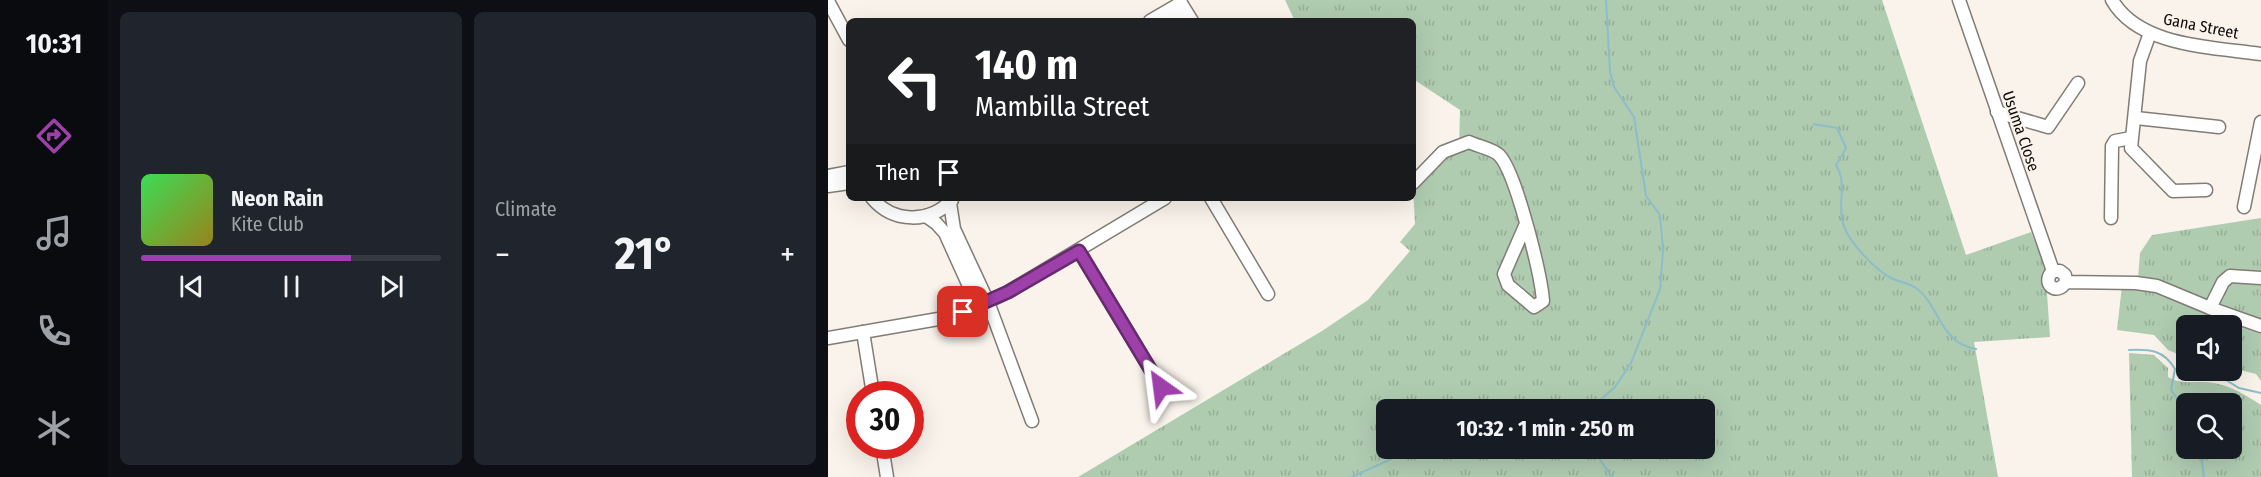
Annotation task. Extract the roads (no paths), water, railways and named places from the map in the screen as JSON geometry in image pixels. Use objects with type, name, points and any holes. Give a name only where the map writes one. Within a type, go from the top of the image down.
[{"type":"street","name":"Usuma Close","points":[[1959,0],[2053,271],[2047,282],[2050,288],[2056,290],[2063,288],[2066,282],[2136,283],[2157,286],[2261,326]]},
{"type":"street","name":"Gana Street","points":[[2112,0],[2117,10],[2150,33],[2178,41],[2261,54]]},
{"type":"street","points":[[828,1],[846,34]]},
{"type":"street","points":[[1158,18],[1184,9]]},
{"type":"street","points":[[2150,33],[2140,61],[2136,118],[2131,138],[2132,152],[2173,197],[2206,190]]},
{"type":"street","points":[[1996,112],[2048,127],[2078,83]]},
{"type":"street","points":[[2136,118],[2219,127]]},
{"type":"street","points":[[2244,207],[2261,122]]},
{"type":"street","points":[[2111,218],[2112,146],[2115,141],[2131,138]]},
{"type":"street","points":[[1416,181],[1443,152],[1469,142],[1499,154],[1509,173],[1526,226],[1543,298],[1543,301],[1534,307],[1508,285],[1504,274],[1526,226]]},
{"type":"street","points":[[828,176],[846,173]]},
{"type":"street","points":[[828,186],[846,183]]},
{"type":"street","points":[[875,201],[881,207],[900,217],[926,216],[952,201],[954,229],[1032,421]]},
{"type":"street","points":[[828,338],[944,318],[983,304],[1079,251],[1160,201]]},
{"type":"street","points":[[1212,201],[1268,294]]},
{"type":"street","points":[[926,216],[945,233],[983,304]]},
{"type":"street","points":[[1079,251],[1161,387]]},
{"type":"street","points":[[2210,308],[2223,282],[2230,276],[2261,278]]},
{"type":"street","points":[[863,332],[871,381]]},
{"type":"street","points":[[884,459],[887,477]]},
{"type":"waterway","points":[[1601,399],[1615,387],[1631,363],[1660,289],[1663,250],[1660,215],[1646,196],[1634,117],[1614,87],[1610,72],[1606,0]]},
{"type":"waterway","points":[[1813,124],[1837,128],[1846,148],[1836,165],[1840,172],[1842,187],[1841,215],[1850,238],[1870,262],[1885,274],[1916,288],[1924,295],[1954,339],[1976,349]]},
{"type":"waterway","points":[[2129,350],[2156,352],[2166,358],[2175,369],[2196,375],[2221,377],[2239,388],[2261,393]]},
{"type":"waterway","points":[[2175,369],[2171,390],[2176,397]]},
{"type":"waterway","points":[[1352,477],[1391,459]]},
{"type":"waterway","points":[[1600,459],[1612,477]]},
{"type":"waterway","points":[[2202,459],[2204,477]]}]
